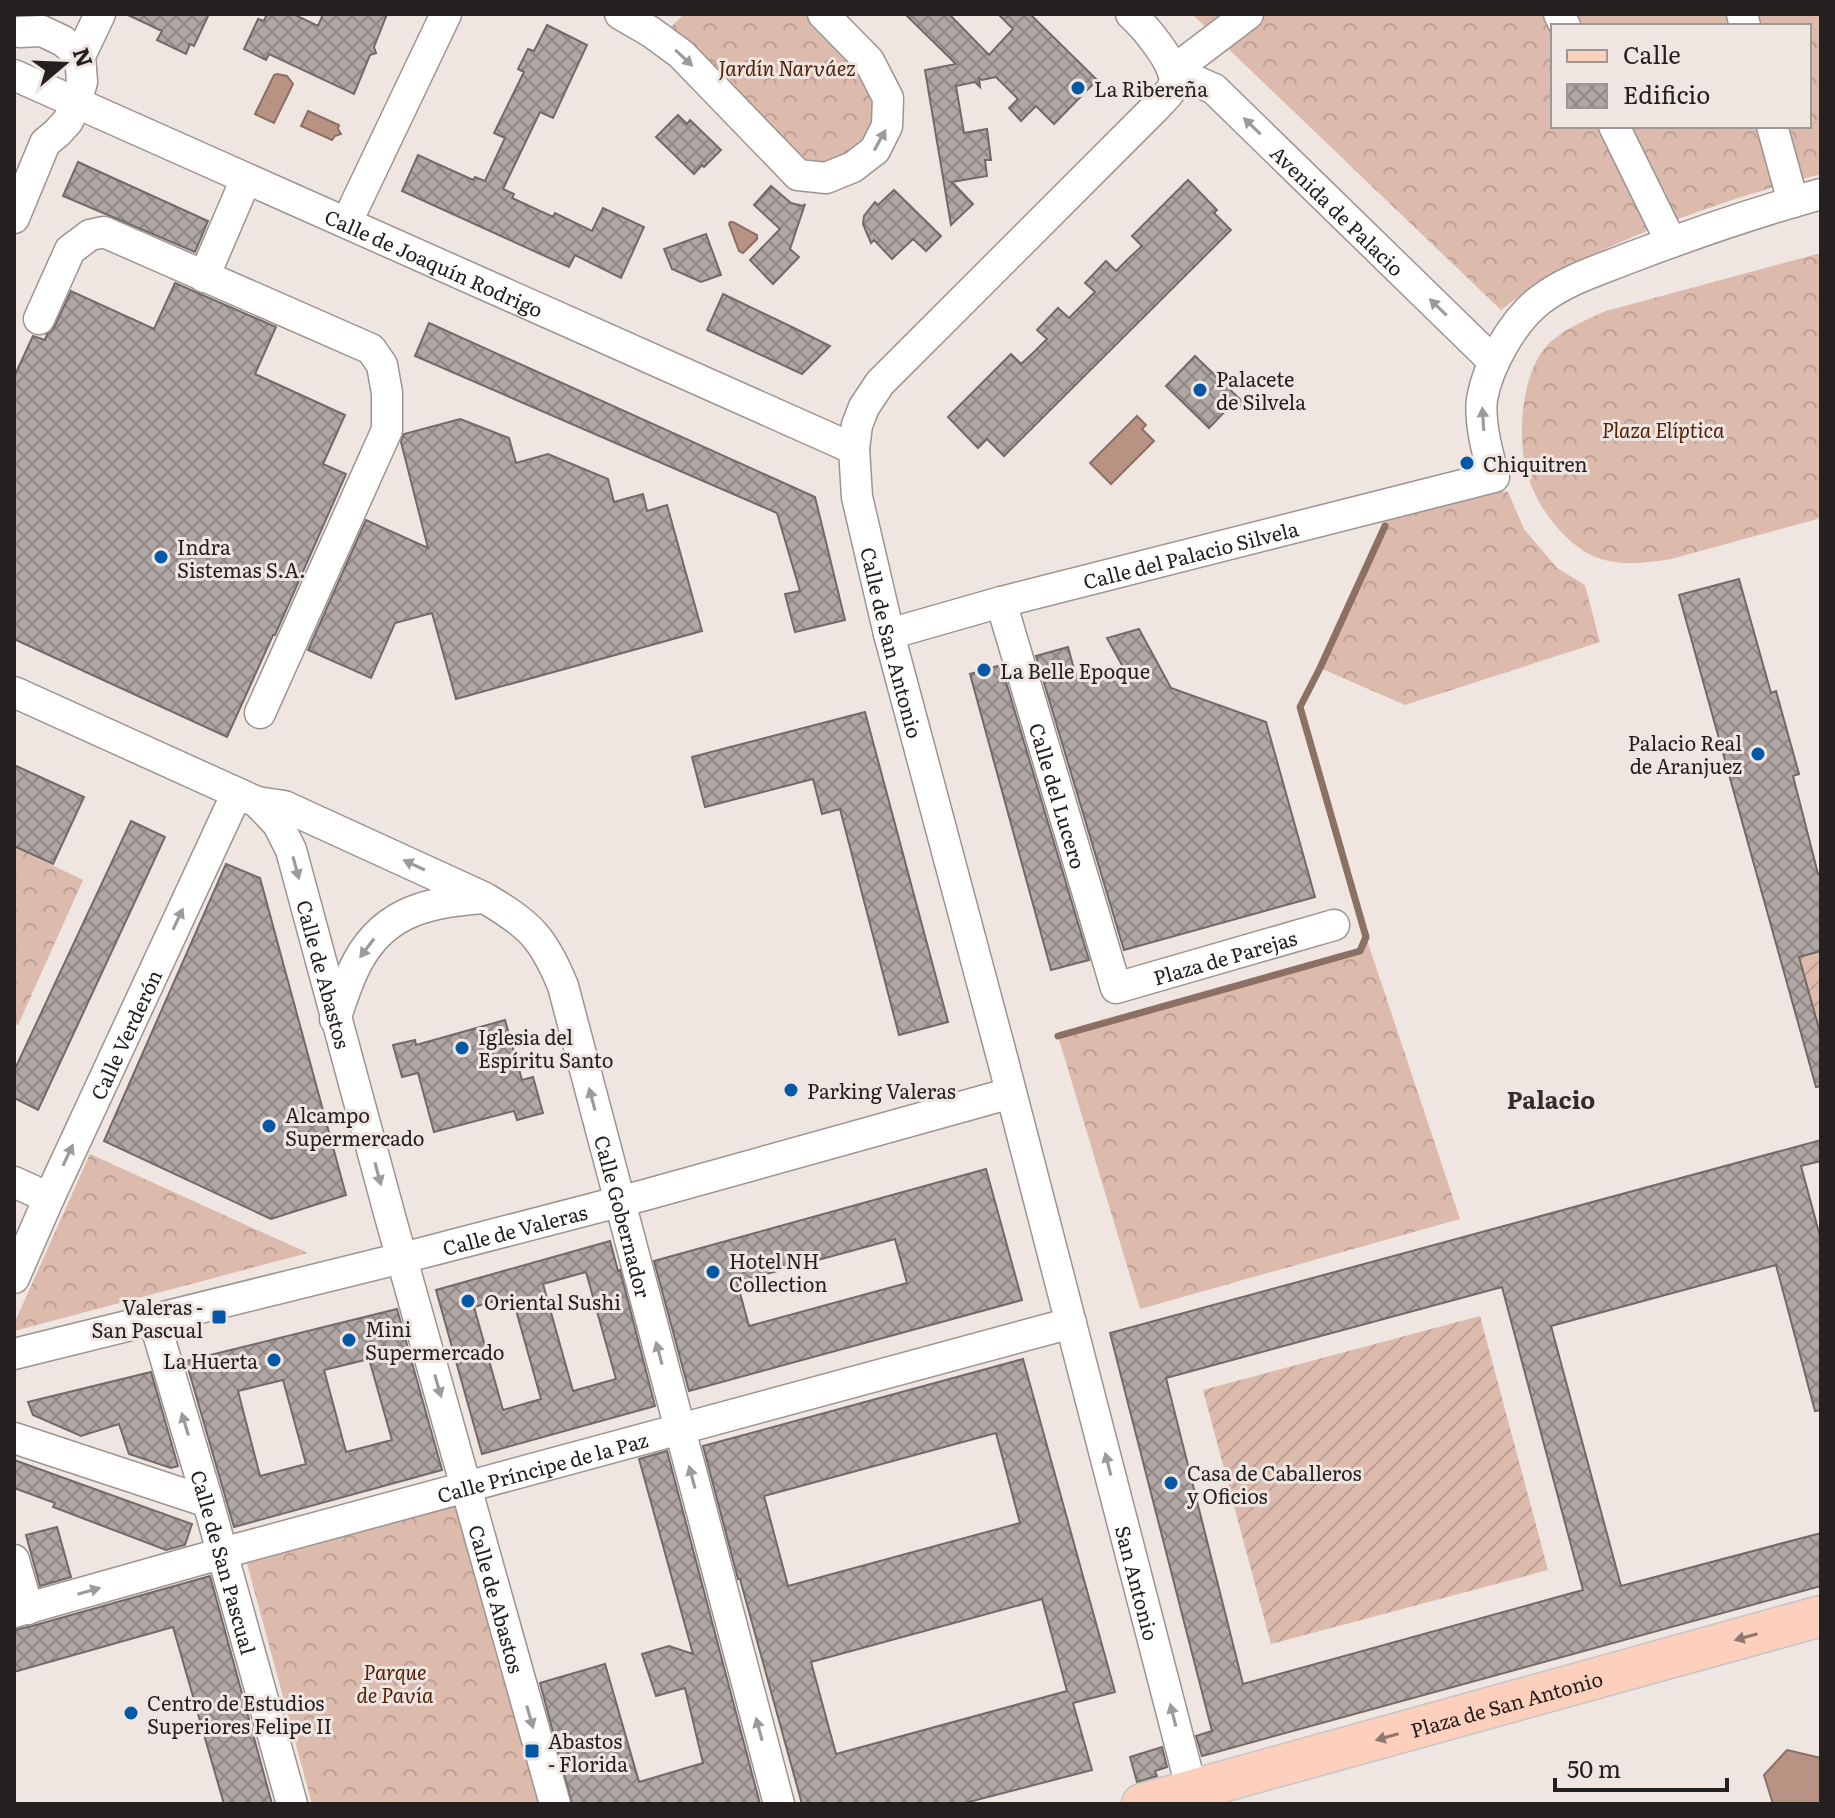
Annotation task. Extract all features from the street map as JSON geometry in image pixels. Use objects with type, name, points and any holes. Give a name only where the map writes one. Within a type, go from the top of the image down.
[{"type":"main road","name":"Plaza de San Antonio","points":[[1192,1791],[1821,1616]]},
{"type":"main road","points":[[1142,1804],[1192,1791]]},
{"type":"street","points":[[14,218],[45,143],[68,121],[76,103],[82,82],[80,56],[100,14]]},
{"type":"street","points":[[349,218],[446,14]]},
{"type":"street","points":[[620,14],[681,54],[798,175],[826,178],[853,167],[875,150],[887,126],[888,98],[869,61],[823,14]]},
{"type":"street","points":[[1131,14],[1156,42],[1173,71],[1248,14]]},
{"type":"street","points":[[25,27],[63,41],[80,56]]},
{"type":"street","name":"Avenida de Palacio","points":[[1173,71],[1214,89],[1494,362]]},
{"type":"street","name":"Calle de San Antonio","points":[[1071,1323],[889,634],[857,497],[854,449],[857,425],[864,407],[880,383],[1155,108],[1175,81],[1173,71]]},
{"type":"street","name":"Calle de Joaquín Rodrigo","points":[[14,75],[246,179],[349,218],[854,449]]},
{"type":"street","points":[[1615,128],[1671,242]]},
{"type":"street","points":[[1494,362],[1512,330],[1540,300],[1577,279],[1671,242],[1807,198],[1773,128]]},
{"type":"street","points":[[14,143],[24,147],[45,143]]},
{"type":"street","points":[[204,277],[246,179]]},
{"type":"street","points":[[39,319],[70,250],[90,235],[104,232],[371,349],[382,365],[387,393],[387,430],[260,713]]},
{"type":"street","name":"Calle del Palacio Silvela","points":[[889,634],[1001,602],[1494,477],[1485,441],[1482,400],[1494,362]]},
{"type":"street","name":"Calle del Lucero","points":[[1001,602],[1116,988]]},
{"type":"street","name":"Calle Gobernador","points":[[14,692],[247,798],[284,806],[485,898],[541,940],[563,986],[779,1804]]},
{"type":"street","name":"Calle de Abastos","points":[[247,798],[278,824],[291,850],[335,1019],[555,1804]]},
{"type":"street","name":"Calle Verderón","points":[[14,1278],[49,1198],[247,798]]},
{"type":"street","points":[[335,1019],[360,956],[390,923],[428,905],[485,898]]},
{"type":"street","name":"Plaza de Parejas","points":[[1116,988],[1334,925]]},
{"type":"street","name":"Calle de Valeras","points":[[14,1354],[620,1201],[1011,1093]]},
{"type":"street","points":[[14,1182],[49,1198]]},
{"type":"street","name":"Calle de San Pascual","points":[[154,1320],[292,1804]]},
{"type":"street","name":"Calle Príncipe de la Paz","points":[[21,1611],[222,1553],[1071,1323]]},
{"type":"street","name":"San Antonio","points":[[1071,1323],[1192,1791]]},
{"type":"street","points":[[14,1438],[208,1502]]},
{"type":"street","points":[[14,1560],[21,1611]]},
{"type":"green space","name":"Jardín Narváez","points":[[684,14],[809,14],[861,67],[875,99],[875,125],[866,141],[848,156],[826,162],[805,159],[669,29]]},
{"type":"green space","points":[[1821,14],[1821,174],[1715,206],[1638,235],[1558,271],[1501,310],[1193,15]]},
{"type":"green space","name":"Plaza Elíptica","points":[[1821,253],[1821,518],[1671,559],[1642,563],[1622,563],[1593,556],[1570,541],[1534,493],[1523,452],[1522,421],[1526,389],[1537,361],[1550,342],[1581,322],[1606,311]]},
{"type":"green space","points":[[1494,490],[1508,492],[1524,529],[1557,568],[1585,585],[1600,642],[1405,705],[1320,668],[1389,516]]},
{"type":"green space","points":[[14,847],[83,880],[18,1025],[14,1024]]},
{"type":"green space","points":[[1366,937],[1460,1219],[1140,1309],[1058,1036],[1348,955],[1360,951]]},
{"type":"green space","points":[[1821,951],[1821,1036],[1799,957]]},
{"type":"green space","points":[[90,1154],[308,1253],[14,1331],[14,1324]]},
{"type":"green space","points":[[1480,1316],[1548,1570],[1271,1644],[1203,1390]]},
{"type":"green space","name":"Parque de Pavía","points":[[462,1501],[544,1804],[312,1804],[246,1560]]},
{"type":"shaded area","points":[[277,74],[287,76],[293,84],[274,123],[255,114]]},
{"type":"shaded area","points":[[308,111],[339,125],[341,134],[332,140],[301,126]]},
{"type":"shaded area","points":[[730,222],[757,235],[757,239],[743,253],[739,251]]},
{"type":"shaded area","points":[[1137,416],[1146,425],[1142,429],[1154,441],[1111,484],[1090,463]]},
{"type":"shaded area","points":[[1787,1750],[1821,1758],[1820,1804],[1773,1804],[1764,1775]]},
{"type":"building","points":[[126,14],[209,14],[194,46],[190,44],[186,54],[157,40],[162,31]]},
{"type":"building","points":[[267,14],[293,14],[318,26],[323,14],[387,14],[374,47],[376,53],[370,55],[354,94],[269,54],[266,60],[244,49],[258,19],[264,21]]},
{"type":"building","points":[[905,14],[949,14],[989,55],[1013,29],[998,14],[1030,14],[1097,80],[1054,124],[1036,106],[1021,121],[1009,108],[1018,99],[996,77],[979,78],[980,87],[975,82],[956,86],[964,133],[987,129],[991,160],[985,160],[987,176],[952,182],[973,204],[951,225],[925,70],[956,64]]},
{"type":"building","points":[[547,25],[587,45],[553,118],[540,112],[503,189],[514,194],[512,198],[553,217],[555,213],[592,231],[603,208],[644,227],[621,278],[575,255],[569,267],[402,191],[418,155],[473,180],[475,177],[485,181],[505,138],[494,133],[524,72],[518,69],[528,49],[534,51]]},
{"type":"building","points":[[678,115],[687,124],[690,120],[721,150],[694,174],[656,137]]},
{"type":"building","points":[[78,162],[208,221],[195,252],[63,196]]},
{"type":"building","points":[[1188,180],[1217,210],[1214,213],[1231,230],[1004,456],[987,439],[978,448],[948,417],[1011,354],[1021,364],[1034,352],[1047,339],[1037,330],[1058,308],[1069,318],[1095,292],[1085,283],[1106,261],[1116,271],[1142,246],[1132,236]]},
{"type":"building","points":[[771,186],[791,203],[805,204],[790,249],[799,257],[773,284],[750,260],[780,229],[754,205]]},
{"type":"building","points":[[894,190],[941,236],[926,251],[913,239],[892,259],[874,240],[871,243],[863,224],[864,216],[875,202],[878,205]]},
{"type":"building","points":[[706,234],[721,275],[701,282],[672,269],[664,249]]},
{"type":"building","name":"Indra Sistemas S.A.","points":[[175,283],[276,327],[255,374],[345,415],[323,464],[346,474],[227,737],[14,639],[14,377],[33,336],[45,340],[71,291],[154,329]]},
{"type":"building","points":[[723,294],[830,346],[802,374],[707,330]]},
{"type":"building","points":[[429,323],[815,497],[845,620],[795,632],[785,594],[800,591],[777,513],[415,356]]},
{"type":"building","name":"Palacete de Silvela","points":[[1195,356],[1247,406],[1230,406],[1209,428],[1166,386]]},
{"type":"building","points":[[460,419],[509,438],[516,463],[548,454],[608,479],[614,502],[643,494],[647,511],[667,505],[702,631],[456,699],[432,613],[395,623],[371,678],[308,650],[366,520],[428,548],[401,442],[404,434]]},
{"type":"building","name":"Palacio Real de Aranjuez","points":[[1739,579],[1771,693],[1776,691],[1799,774],[1793,776],[1818,874],[1821,874],[1821,951],[1799,957],[1821,1036],[1821,1086],[1816,1087],[1679,595]]},
{"type":"building","points":[[1139,629],[1171,688],[1266,722],[1315,897],[1124,950],[1036,656],[1068,647],[1077,680],[1123,667],[1107,638]]},
{"type":"building","points":[[1001,665],[1089,960],[1051,970],[970,674]]},
{"type":"building","points":[[865,712],[948,1022],[899,1035],[840,809],[822,814],[813,779],[705,807],[692,757]]},
{"type":"building","points":[[14,765],[84,797],[53,864],[14,846]]},
{"type":"building","points":[[131,821],[165,837],[38,1110],[14,1098],[14,1071]]},
{"type":"building","points":[[226,864],[260,878],[346,1195],[271,1219],[104,1141]]},
{"type":"building","points":[[505,1020],[522,1080],[533,1077],[543,1113],[517,1120],[514,1111],[434,1132],[418,1073],[402,1077],[393,1045],[415,1040],[416,1045]]},
{"type":"building","name":"Casa de Caballeros y Oficios","points":[[1821,1140],[1821,1161],[1801,1166],[1821,1240],[1821,1410],[1815,1411],[1776,1265],[1551,1326],[1621,1586],[1821,1533],[1821,1586],[1202,1756],[1196,1736],[1212,1731],[1110,1333]],"holes":[[[1502,1287],[1583,1590],[1243,1684],[1166,1378]]]},
{"type":"building","name":"Hotel NH Collection","points":[[986,1169],[1022,1300],[689,1391],[654,1261]],"holes":[[[895,1239],[907,1283],[749,1326],[737,1282]]]},
{"type":"building","points":[[610,1241],[655,1406],[482,1454],[436,1290]],"holes":[[[586,1272],[616,1379],[573,1391],[543,1284]],[[512,1296],[541,1399],[503,1410],[474,1307]]]},
{"type":"building","points":[[397,1309],[442,1470],[234,1527],[186,1361]],"holes":[[[369,1359],[392,1440],[346,1452],[324,1370]],[[283,1380],[306,1464],[260,1476],[238,1391]]]},
{"type":"building","points":[[1023,1359],[1115,1692],[1073,1703],[1092,1770],[961,1804],[802,1804],[703,1446]],"holes":[[[996,1433],[1020,1523],[788,1586],[764,1496]],[[1042,1599],[1067,1691],[836,1754],[811,1662]]]},
{"type":"building","points":[[151,1372],[178,1466],[171,1468],[129,1454],[119,1424],[81,1436],[33,1415],[28,1402]]},
{"type":"building","points":[[667,1451],[760,1804],[572,1804],[540,1683],[605,1664],[639,1782],[703,1763],[685,1688],[656,1696],[642,1654],[669,1646],[693,1654],[639,1459]]},
{"type":"building","points":[[14,1460],[192,1524],[185,1545],[166,1550],[53,1507],[55,1503],[14,1488]]},
{"type":"building","points":[[57,1527],[71,1577],[40,1586],[26,1535]]},
{"type":"building","points":[[210,1576],[272,1804],[224,1804],[173,1627],[14,1672],[14,1630]]},
{"type":"building","points":[[1162,1747],[1167,1767],[1155,1771],[1157,1776],[1137,1782],[1130,1757]]},
{"type":"waterway","points":[[1058,1036],[1360,951],[1366,937],[1300,707],[1385,526]]},
{"type":"place","name":"La Ribereña","points":[[1078,88]]},
{"type":"place","name":"Palacete de Silvela","points":[[1200,390]]},
{"type":"place","name":"Chiquitren","points":[[1467,463]]},
{"type":"place","name":"Indra Sistemas S.A.","points":[[161,557]]},
{"type":"place","name":"La Belle Epoque","points":[[984,670]]},
{"type":"place","name":"Palacio Real de Aranjuez","points":[[1758,754]]},
{"type":"place","name":"Iglesia del Espíritu Santo","points":[[462,1048]]},
{"type":"place","name":"Parking Valeras","points":[[791,1090]]},
{"type":"place","name":"Alcampo Supermercado","points":[[269,1126]]},
{"type":"place","name":"Hotel NH Collection","points":[[713,1272]]},
{"type":"place","name":"Oriental Sushi","points":[[468,1301]]},
{"type":"place","name":"Valeras - San Pascual","points":[[219,1317]]},
{"type":"place","name":"Mini Supermercado","points":[[349,1340]]},
{"type":"place","name":"La Huerta","points":[[274,1360]]},
{"type":"place","name":"Casa de Caballeros y Oficios","points":[[1171,1483]]},
{"type":"place","name":"Centro de Estudios Superiores Felipe II","points":[[131,1713]]},
{"type":"place","name":"Abastos - Florida","points":[[532,1751]]},
{"type":"district","name":"Palacio","points":[[1551,1098]]}]
